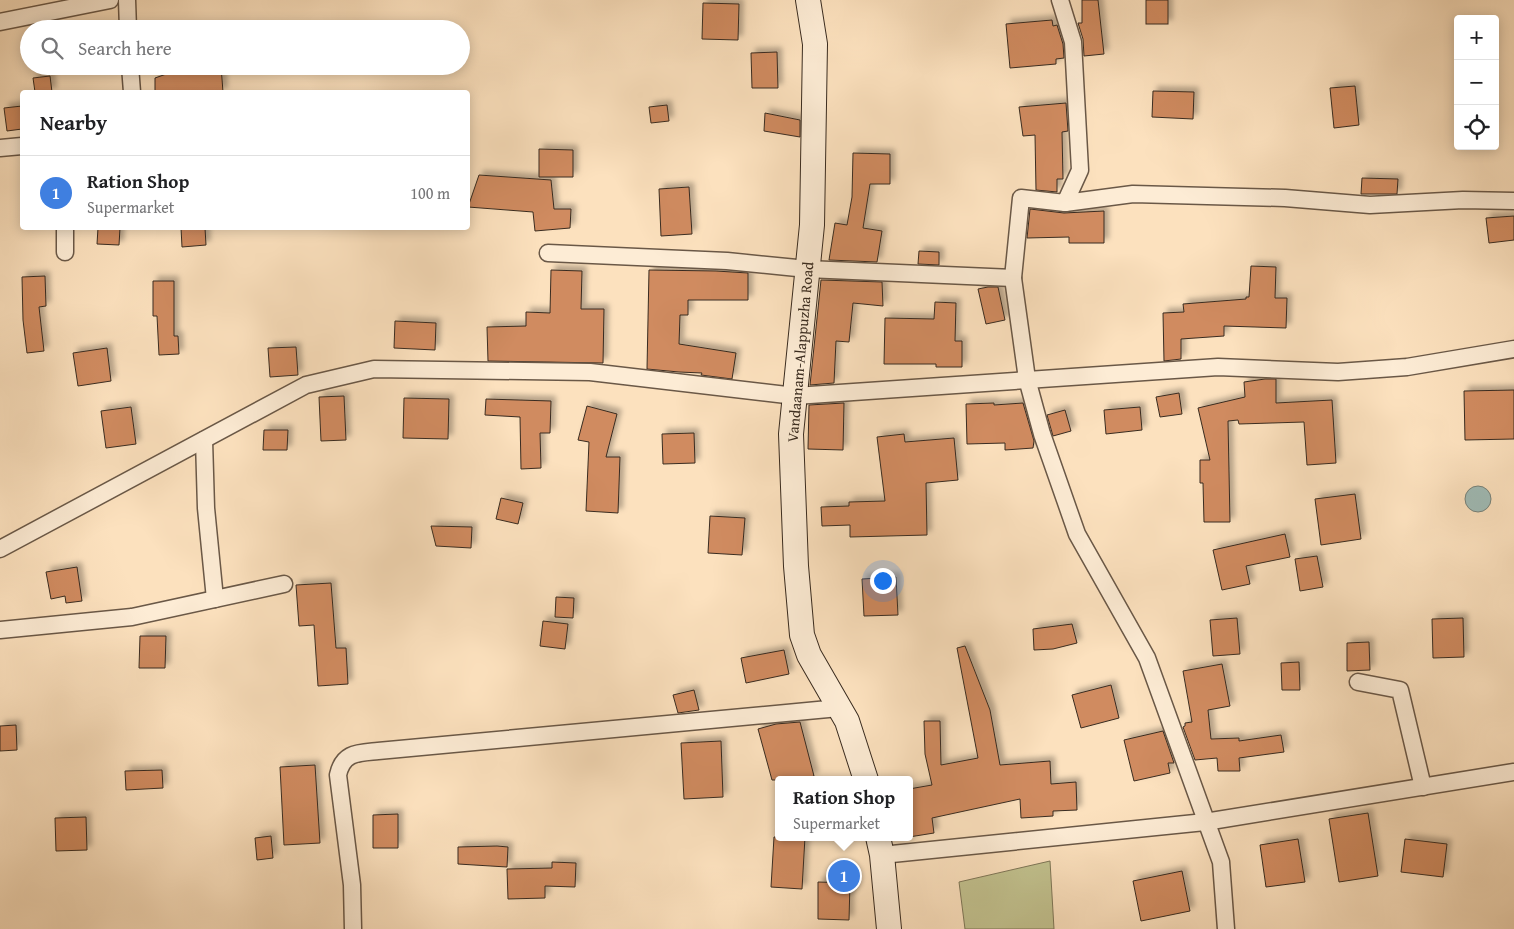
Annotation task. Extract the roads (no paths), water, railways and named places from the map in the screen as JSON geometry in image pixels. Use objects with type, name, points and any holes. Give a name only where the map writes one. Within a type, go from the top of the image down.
[{"type":"main road","name":"Vandaanam-Alappuzha Road","points":[[808,0],[814,44],[812,226],[791,434],[796,566],[802,635],[809,655],[847,721],[865,776]]},
{"type":"main road","points":[[880,846],[889,929]]},
{"type":"street","points":[[0,22],[110,0]]},
{"type":"street","points":[[127,0],[128,20]]},
{"type":"street","points":[[1060,0],[1073,42],[1080,170],[1065,203]]},
{"type":"street","points":[[131,75],[132,90]]},
{"type":"street","points":[[0,148],[20,146]]},
{"type":"street","points":[[1226,929],[1221,862],[1147,658],[1077,534],[1042,434],[1027,379],[1013,278],[1021,198],[1065,203],[1133,194],[1285,198],[1370,205],[1463,200],[1514,201]]},
{"type":"street","points":[[65,230],[65,252]]},
{"type":"street","points":[[548,253],[727,261],[807,269],[1013,278]]},
{"type":"street","points":[[0,549],[306,385],[374,369],[590,372],[795,396],[1218,367],[1338,372],[1407,367],[1514,349]]},
{"type":"street","points":[[204,440],[206,508],[215,599]]},
{"type":"street","points":[[0,630],[132,617],[284,584]]},
{"type":"street","points":[[1358,682],[1400,690],[1423,787]]},
{"type":"street","points":[[352,929],[352,885],[338,775],[340,765],[348,756],[378,751],[839,708]]},
{"type":"street","points":[[880,846],[1205,822],[1514,772]]},
{"type":"water","points":[[1478,486],[1487,490],[1491,499],[1487,508],[1478,512],[1469,508],[1465,499],[1469,490]]},
{"type":"place","name":"Ration Shop","points":[[844,876]]}]
